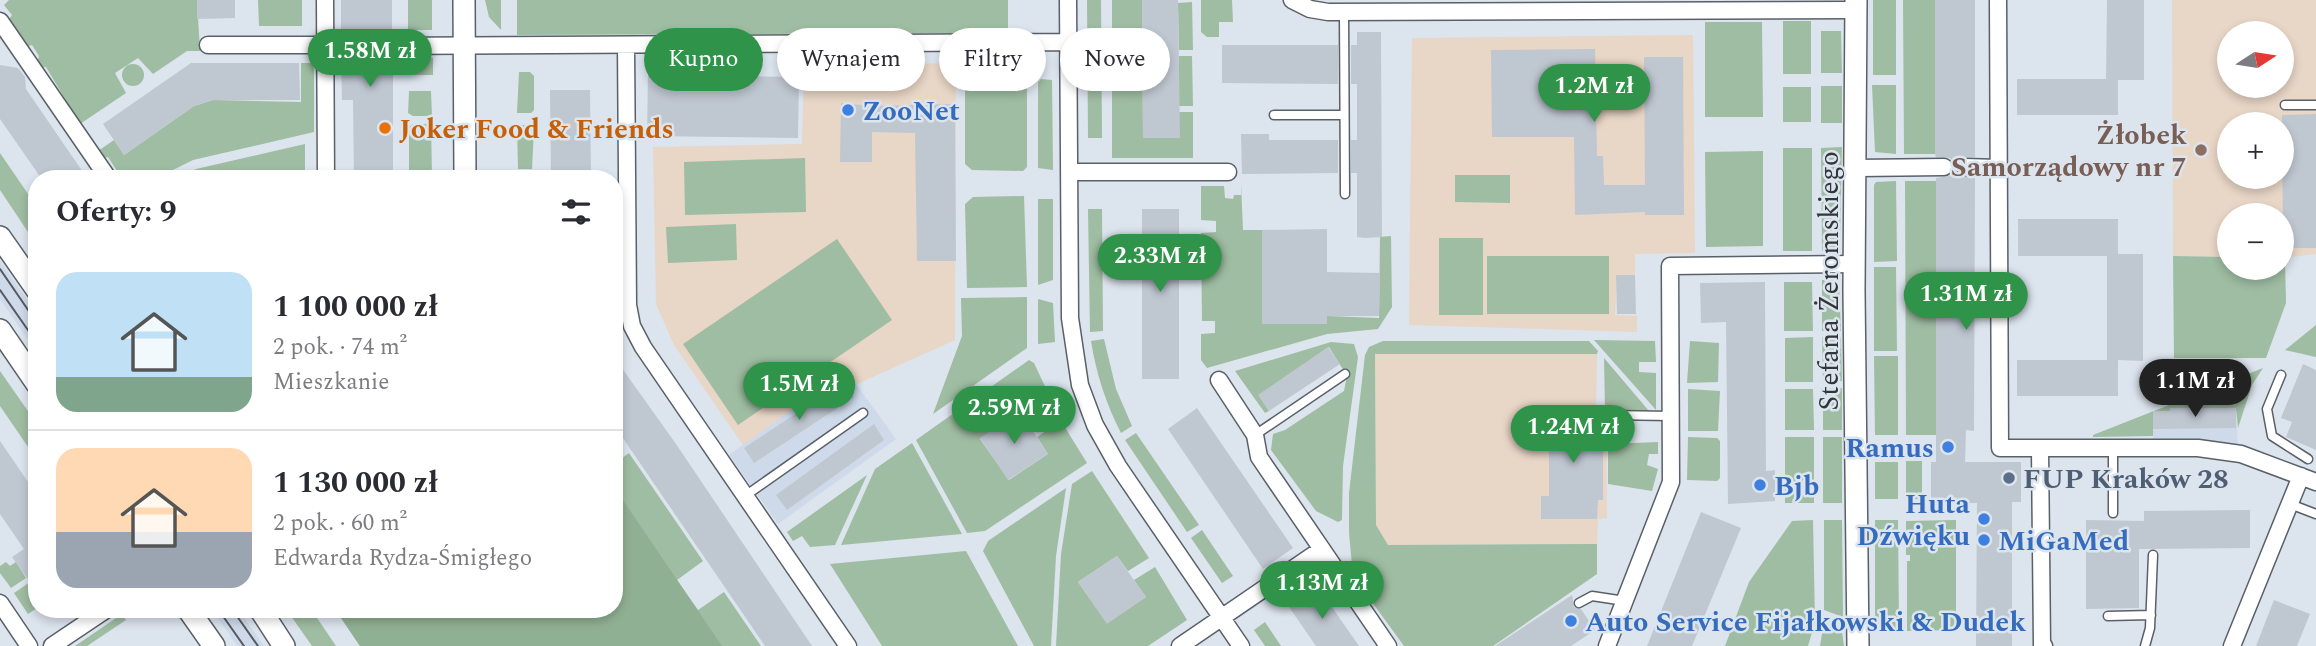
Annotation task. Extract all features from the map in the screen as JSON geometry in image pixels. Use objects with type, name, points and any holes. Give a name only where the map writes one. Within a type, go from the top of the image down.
[{"type":"street","points":[[325,0],[326,170]]},
{"type":"street","points":[[464,0],[465,170]]},
{"type":"street","points":[[1068,0],[1069,28]]},
{"type":"street","points":[[1293,0],[1318,11],[1344,13],[1686,5],[1856,5]]},
{"type":"street","points":[[1998,0],[2000,448],[2179,446],[2229,452],[2309,479],[2290,504],[2232,646]]},
{"type":"street","name":"Stefana Żeromskiego","points":[[1856,5],[1858,646]]},
{"type":"street","points":[[0,22],[102,170]]},
{"type":"street","points":[[381,46],[1060,42]]},
{"type":"street","points":[[208,45],[351,45]]},
{"type":"street","points":[[626,45],[629,317],[643,347],[848,646]]},
{"type":"street","points":[[1069,91],[1070,331],[1084,397],[1114,459],[1241,646]]},
{"type":"street","points":[[1857,168],[1944,167]]},
{"type":"street","points":[[1965,167],[1998,168]]},
{"type":"street","points":[[1069,172],[1228,172]]},
{"type":"street","points":[[0,237],[28,274]]},
{"type":"street","points":[[1607,646],[1670,488],[1670,266],[1855,264]]},
{"type":"street","points":[[0,330],[28,371]]},
{"type":"street","points":[[1219,380],[1255,435],[1259,457],[1388,646]]},
{"type":"street","points":[[2040,449],[2044,646]]},
{"type":"street","points":[[1180,646],[1322,549]]},
{"type":"street","points":[[0,603],[29,646]]},
{"type":"street","points":[[52,646],[94,618]]},
{"type":"street","points":[[194,618],[214,646]]},
{"type":"street","points":[[266,618],[284,646]]},
{"type":"lane","points":[[1344,13],[1345,194]]},
{"type":"lane","points":[[2285,105],[2316,105]]},
{"type":"lane","points":[[1274,115],[1344,115]]},
{"type":"lane","points":[[1255,435],[1345,374]]},
{"type":"lane","points":[[2281,375],[2267,409],[2272,436],[2312,461],[2309,479]]},
{"type":"lane","points":[[745,496],[863,413]]},
{"type":"lane","points":[[1607,415],[1672,416]]},
{"type":"lane","points":[[2113,447],[2113,513]]},
{"type":"lane","points":[[2290,504],[2316,514]]},
{"type":"lane","points":[[2145,646],[2151,615],[2154,555]]},
{"type":"lane","points":[[1579,604],[1592,596],[1625,601]]},
{"type":"lane","points":[[2108,616],[2151,615]]},
{"type":"shaded area","name":"Żłobek Samorządowy nr 7","points":[[2172,0],[2316,0],[2316,254],[2294,257],[2294,203],[2217,203],[2217,257],[2173,256]]},
{"type":"shaded area","points":[[1693,35],[1695,253],[1635,254],[1635,275],[1617,275],[1615,315],[1637,316],[1637,332],[1409,325],[1412,38]]},
{"type":"shaded area","points":[[939,63],[939,91],[956,91],[955,340],[857,384],[846,370],[743,445],[674,345],[656,304],[653,147],[802,144],[803,91],[925,91],[925,64]]},
{"type":"shaded area","points":[[0,261],[28,301],[28,340],[0,299]]},
{"type":"shaded area","points":[[1375,354],[1597,354],[1596,410],[1606,410],[1607,518],[1598,519],[1597,544],[1388,545],[1376,525]]},
{"type":"shaded area","points":[[846,370],[896,439],[778,524],[729,455]]},
{"type":"shaded area","points":[[2170,408],[2236,408],[2238,448],[2200,441],[2153,440],[2153,411],[2169,411]]},
{"type":"shaded area","points":[[218,618],[244,618],[264,646],[237,646]]},
{"type":"green space","points":[[9,0],[197,0],[200,51],[187,51],[153,74],[138,58],[115,73],[126,93],[80,124],[46,67],[39,68],[39,56],[32,45],[25,47],[8,21],[12,15],[4,5]]},
{"type":"green space","points":[[258,0],[302,0],[302,26],[259,26]]},
{"type":"green space","points":[[408,0],[432,0],[432,30],[408,30]]},
{"type":"green space","points":[[485,0],[501,0],[501,30],[489,17]]},
{"type":"green space","points":[[517,0],[1008,0],[1008,28],[939,28],[939,33],[925,33],[925,28],[777,28],[777,34],[763,34],[763,28],[644,28],[644,34],[517,35]]},
{"type":"green space","points":[[1087,0],[1101,0],[1101,28],[1087,28]]},
{"type":"green space","points":[[1112,0],[1142,0],[1142,28],[1112,28]]},
{"type":"green space","points":[[1201,0],[1232,0],[1233,22],[1219,22],[1219,37],[1207,37],[1201,32]]},
{"type":"green space","points":[[1873,0],[1896,0],[1896,75],[1873,75]]},
{"type":"green space","points":[[1903,0],[1935,0],[1935,154],[1904,154]]},
{"type":"green space","points":[[1192,2],[1193,50],[1179,50],[1178,3]]},
{"type":"green space","points":[[1783,21],[1811,21],[1811,74],[1783,74]]},
{"type":"green space","points":[[1705,22],[1762,22],[1763,117],[1705,117]]},
{"type":"green space","points":[[1821,31],[1841,31],[1842,73],[1821,73]]},
{"type":"green space","points":[[409,53],[433,58],[433,75],[409,75]]},
{"type":"green space","points":[[1179,56],[1192,56],[1193,106],[1179,106]]},
{"type":"green space","points":[[301,63],[312,63],[314,132],[193,160],[173,170],[116,170],[108,157],[103,158],[98,151],[114,140],[124,155],[194,106],[213,100],[301,102]]},
{"type":"green space","points":[[133,64],[141,67],[144,75],[141,83],[133,86],[125,83],[122,75],[125,67]]},
{"type":"green space","points":[[519,72],[530,72],[534,76],[534,110],[531,113],[517,113]]},
{"type":"green space","points":[[1046,79],[1052,80],[1053,170],[1038,168],[1038,91],[1046,91]]},
{"type":"green space","points":[[1872,85],[1896,85],[1896,154],[1875,152]]},
{"type":"green space","points":[[1821,86],[1842,86],[1842,123],[1821,123]]},
{"type":"green space","points":[[1783,87],[1811,87],[1811,122],[1783,122]]},
{"type":"green space","points":[[409,91],[431,91],[432,116],[413,116],[408,113]]},
{"type":"green space","points":[[965,91],[1027,91],[1027,167],[1023,171],[972,170],[965,164]]},
{"type":"green space","points":[[1088,91],[1102,91],[1102,138],[1088,138]]},
{"type":"green space","points":[[1112,91],[1143,91],[1143,138],[1179,112],[1193,112],[1193,158],[1112,158]]},
{"type":"green space","points":[[413,124],[431,124],[432,170],[409,170],[409,127]]},
{"type":"green space","points":[[517,125],[531,125],[534,128],[532,169],[518,169]]},
{"type":"green space","points":[[305,144],[305,170],[194,170]]},
{"type":"green space","points":[[1842,147],[1840,241],[1834,250],[1822,251],[1821,148]]},
{"type":"green space","points":[[1783,148],[1812,148],[1812,251],[1783,251]]},
{"type":"green space","points":[[1763,151],[1763,246],[1706,247],[1705,152]]},
{"type":"green space","points":[[0,153],[28,194],[28,232],[0,190]]},
{"type":"green space","points":[[805,158],[806,212],[685,215],[684,162]]},
{"type":"green space","points":[[1455,175],[1510,175],[1510,203],[1455,202]]},
{"type":"green space","points":[[1896,181],[1897,261],[1874,262],[1874,185],[1876,182]]},
{"type":"green space","points":[[1905,181],[1936,181],[1936,435],[1906,435]]},
{"type":"green space","points":[[1241,184],[1243,230],[1262,230],[1262,324],[1327,324],[1327,316],[1379,318],[1380,237],[1391,236],[1392,307],[1378,329],[1327,334],[1207,368],[1201,360],[1201,334],[1215,333],[1215,321],[1202,321],[1201,233],[1216,232],[1216,221],[1201,220],[1201,186],[1224,186],[1225,198],[1233,199],[1234,195],[1241,195]]},
{"type":"green space","points":[[1024,196],[1027,287],[967,288],[965,204],[973,197]]},
{"type":"green space","points":[[1038,199],[1053,199],[1053,280],[1038,285]]},
{"type":"green space","points":[[1088,209],[1102,209],[1103,331],[1090,332]]},
{"type":"green space","points":[[736,224],[737,260],[668,263],[666,227]]},
{"type":"green space","points":[[1439,238],[1483,238],[1483,315],[1439,315]]},
{"type":"green space","points":[[837,239],[892,320],[738,425],[683,344]]},
{"type":"green space","points":[[1487,256],[1609,256],[1609,314],[1487,314]]},
{"type":"green space","points":[[2173,256],[2217,257],[2217,280],[2285,280],[2286,303],[2266,358],[2174,358]]},
{"type":"green space","points":[[1874,267],[1896,267],[1897,351],[1874,351]]},
{"type":"green space","points":[[1822,280],[1834,280],[1839,284],[1841,331],[1822,331]]},
{"type":"green space","points":[[1784,282],[1812,282],[1813,331],[1784,331]]},
{"type":"green space","points":[[1027,297],[1027,348],[933,414],[962,336],[961,298]]},
{"type":"green space","points":[[1038,299],[1053,303],[1055,342],[1038,344]]},
{"type":"green space","points":[[2316,325],[2316,357],[2285,350]]},
{"type":"green space","points":[[1813,337],[1813,382],[1785,382],[1785,338]]},
{"type":"green space","points":[[1822,337],[1841,337],[1842,381],[1823,382]]},
{"type":"green space","points":[[1104,339],[1116,389],[1132,426],[1121,433],[1106,400],[1093,353],[1091,341]]},
{"type":"green space","points":[[1594,340],[1655,341],[1656,362],[1639,362],[1639,372],[1656,373],[1656,410]]},
{"type":"green space","points":[[1383,341],[1589,341],[1598,351],[1597,354],[1375,354],[1376,525],[1388,545],[1597,544],[1597,574],[1493,646],[1404,646],[1353,576],[1349,493],[1365,355],[1369,347]]},
{"type":"green space","points":[[1690,341],[1719,343],[1718,382],[1687,383]]},
{"type":"green space","points":[[1331,342],[1354,344],[1358,357],[1343,466],[1342,520],[1338,522],[1316,511],[1271,450],[1273,434],[1285,430],[1344,391],[1347,376],[1329,347],[1259,395],[1269,411],[1265,413],[1235,371]]},
{"type":"green space","points":[[1874,356],[1898,356],[1898,435],[1875,435]]},
{"type":"green space","points":[[1604,358],[1649,411],[1605,410]]},
{"type":"green space","points":[[1029,360],[1034,363],[1058,414],[1033,430],[1019,412],[980,439],[1009,480],[1048,454],[1037,437],[1061,421],[1087,463],[985,531],[967,533],[916,440]]},
{"type":"green space","points":[[2263,368],[2252,385],[2238,428],[2236,409],[2170,408],[2170,411],[2154,411]]},
{"type":"green space","points":[[0,371],[28,411],[28,447],[0,406]]},
{"type":"green space","points":[[1823,388],[1842,388],[1842,430],[1823,430]]},
{"type":"green space","points":[[1688,389],[1720,391],[1718,431],[1688,431]]},
{"type":"green space","points":[[1785,389],[1813,389],[1814,430],[1785,430]]},
{"type":"green space","points":[[2153,411],[2153,436],[2093,437],[2093,435]]},
{"type":"green space","points":[[1136,433],[1199,525],[1187,532],[1125,440]]},
{"type":"green space","points":[[1688,437],[1717,438],[1720,441],[1720,478],[1717,481],[1687,480]]},
{"type":"green space","points":[[1785,437],[1814,437],[1814,503],[1785,503]]},
{"type":"green space","points":[[1823,437],[1842,437],[1842,503],[1823,503]]},
{"type":"green space","points":[[1658,442],[1658,454],[1649,454],[1647,465],[1658,469],[1652,491],[1608,484],[1608,444]]},
{"type":"green space","points":[[912,443],[962,534],[841,545],[875,469]]},
{"type":"green space","points":[[629,453],[703,561],[677,580],[698,610],[724,592],[761,646],[360,646],[341,618],[623,618],[623,457]]},
{"type":"green space","points":[[1906,461],[1922,461],[1922,499],[1906,499]]},
{"type":"green space","points":[[1875,462],[1898,462],[1898,499],[1875,499]]},
{"type":"green space","points":[[1092,471],[1149,558],[1128,571],[1117,556],[1078,582],[1107,623],[1146,597],[1134,580],[1155,567],[1187,620],[1148,646],[1056,646],[1061,554],[1072,484]]},
{"type":"green space","points":[[867,475],[835,545],[810,547],[802,536],[793,541],[787,532]]},
{"type":"green space","points":[[1066,488],[1056,556],[1051,646],[1034,646],[983,551],[988,541]]},
{"type":"green space","points":[[623,500],[722,646],[360,646],[341,618],[623,618]]},
{"type":"green space","points":[[1813,520],[1815,622],[1808,646],[1725,646],[1749,582],[1792,521]]},
{"type":"green space","points":[[1824,520],[1842,520],[1843,617],[1824,610]]},
{"type":"green space","points":[[1875,520],[1898,520],[1899,630],[1875,629]]},
{"type":"green space","points":[[1956,520],[1956,630],[1907,631],[1907,561],[1910,561],[1910,555],[1906,555],[1906,521]]},
{"type":"green space","points":[[1202,530],[1233,576],[1222,583],[1191,538]]},
{"type":"green space","points":[[966,551],[1018,646],[882,646],[830,564]]},
{"type":"green space","points":[[6,562],[10,566],[16,562],[26,578],[11,588],[0,573],[0,566]]},
{"type":"green space","points":[[28,583],[28,614],[14,593]]},
{"type":"green space","points":[[116,618],[126,620],[87,646],[75,646]]},
{"type":"green space","points":[[292,618],[317,618],[336,646],[312,646]]},
{"type":"green space","points":[[1265,622],[1281,646],[1265,646],[1254,630]]},
{"type":"green space","points":[[1827,625],[1842,632],[1844,646],[1820,646],[1823,628]]},
{"type":"building","points":[[197,0],[235,0],[235,18],[197,19]]},
{"type":"building","points":[[341,0],[392,0],[392,30],[381,29],[381,35],[375,37],[371,45],[372,52],[381,56],[381,62],[393,62],[393,170],[354,170],[353,100],[342,100],[341,61],[352,61],[352,55],[360,51],[361,44],[357,36],[351,35],[351,29],[341,29]]},
{"type":"building","points":[[1142,0],[1178,0],[1180,138],[1143,138],[1143,91],[1170,91],[1170,28],[1142,28]]},
{"type":"building","points":[[1935,0],[1975,0],[1975,157],[1961,158],[1955,167],[1960,176],[1975,178],[1974,431],[1966,430],[1965,462],[2021,462],[2021,502],[2012,502],[2012,646],[1976,646],[1977,503],[1931,503],[1931,462],[1936,462],[1936,178],[1949,176],[1954,168],[1950,158],[1936,157],[1935,154]]},
{"type":"building","points":[[2107,0],[2144,0],[2144,80],[2118,80],[2118,115],[2017,115],[2017,79],[2106,79]]},
{"type":"building","points":[[1357,32],[1381,32],[1382,237],[1357,237],[1357,173],[1351,173],[1351,140],[1357,140],[1357,84],[1351,84],[1351,45],[1357,45]]},
{"type":"building","points":[[1222,45],[1338,45],[1338,84],[1222,83]]},
{"type":"building","points":[[1595,49],[1597,156],[1603,156],[1604,185],[1645,185],[1644,57],[1683,57],[1684,215],[1645,215],[1645,212],[1575,215],[1574,137],[1492,137],[1491,50]]},
{"type":"building","points":[[191,63],[299,63],[300,100],[213,100],[194,106],[124,155],[103,124]]},
{"type":"building","points":[[0,65],[18,68],[25,77],[26,89],[82,170],[35,170],[0,119]]},
{"type":"building","points":[[763,77],[777,77],[777,91],[799,91],[798,138],[647,136],[648,91],[763,91]]},
{"type":"building","points":[[550,90],[590,90],[591,170],[551,170]]},
{"type":"building","points":[[841,103],[872,106],[955,104],[956,261],[917,261],[915,133],[872,132],[872,162],[840,162]]},
{"type":"building","points":[[2316,114],[2316,248],[2294,248],[2294,203],[2283,203],[2283,189],[2294,189],[2294,115]]},
{"type":"building","points":[[1241,134],[1269,134],[1269,140],[1338,140],[1338,173],[1242,174]]},
{"type":"building","points":[[1142,209],[1179,209],[1179,379],[1142,379]]},
{"type":"building","points":[[2018,219],[2118,219],[2118,254],[2143,254],[2143,361],[2118,360],[2118,396],[2017,396],[2017,360],[2107,360],[2107,256],[2018,256]]},
{"type":"building","points":[[1327,229],[1327,272],[1380,273],[1379,316],[1327,316],[1327,324],[1262,324],[1262,230]]},
{"type":"building","points":[[1616,275],[1635,275],[1636,314],[1617,314]]},
{"type":"building","points":[[1765,282],[1766,471],[1775,470],[1775,501],[1728,504],[1726,322],[1701,323],[1700,283]]},
{"type":"building","points":[[1328,347],[1340,364],[1269,411],[1258,395]]},
{"type":"building","points":[[2303,364],[2316,370],[2316,450],[2286,437],[2292,422],[2281,418]]},
{"type":"building","points":[[623,370],[812,646],[765,646],[623,438]]},
{"type":"building","points":[[844,382],[854,397],[754,463],[744,448]]},
{"type":"building","points":[[1197,408],[1293,548],[1263,569],[1168,429]]},
{"type":"building","points":[[2170,408],[2236,408],[2236,428],[2153,429],[2153,411],[2170,411]]},
{"type":"building","points":[[1596,410],[1597,428],[1603,428],[1603,500],[1598,500],[1597,519],[1541,519],[1541,496],[1549,496],[1549,433],[1540,433],[1541,411]]},
{"type":"building","points":[[1020,412],[1048,454],[1008,480],[980,438]]},
{"type":"building","points":[[874,424],[884,440],[787,510],[776,495]]},
{"type":"building","points":[[0,441],[28,482],[28,579],[12,557],[24,549],[0,514]]},
{"type":"building","points":[[2250,510],[2250,548],[2139,549],[2139,608],[2086,609],[2086,520],[2144,521],[2144,511]]},
{"type":"building","points":[[1701,512],[1741,528],[1692,646],[1647,646]]},
{"type":"building","points":[[1117,556],[1146,597],[1107,624],[1078,582]]},
{"type":"building","points":[[1319,587],[1359,646],[1316,646],[1289,607]]},
{"type":"building","points":[[1572,595],[1574,607],[1581,609],[1595,630],[1571,646],[1495,646]]},
{"type":"building","points":[[2274,600],[2310,614],[2297,646],[2256,646]]},
{"type":"tunnel","points":[[351,45],[381,46]]},
{"type":"tram line","points":[[0,269],[28,310]]},
{"type":"tram line","points":[[0,290],[28,330]]},
{"type":"tram line","points":[[224,618],[244,646]]},
{"type":"tram line","points":[[238,618],[258,646]]},
{"type":"place","name":"ZooNet","points":[[848,110]]},
{"type":"place","name":"Joker Food & Friends","points":[[385,128]]},
{"type":"place","name":"Żłobek Samorządowy nr 7","points":[[2201,150]]},
{"type":"place","name":"Ramus","points":[[1948,447]]},
{"type":"place","name":"FUP Kraków 28","points":[[2009,478]]},
{"type":"place","name":"Bjb","points":[[1760,485]]},
{"type":"place","name":"Huta Dźwięku","points":[[1984,519]]},
{"type":"place","name":"MiGaMed","points":[[1984,540]]},
{"type":"place","name":"Auto Service Fijałkowski & Dudek","points":[[1571,621]]}]
